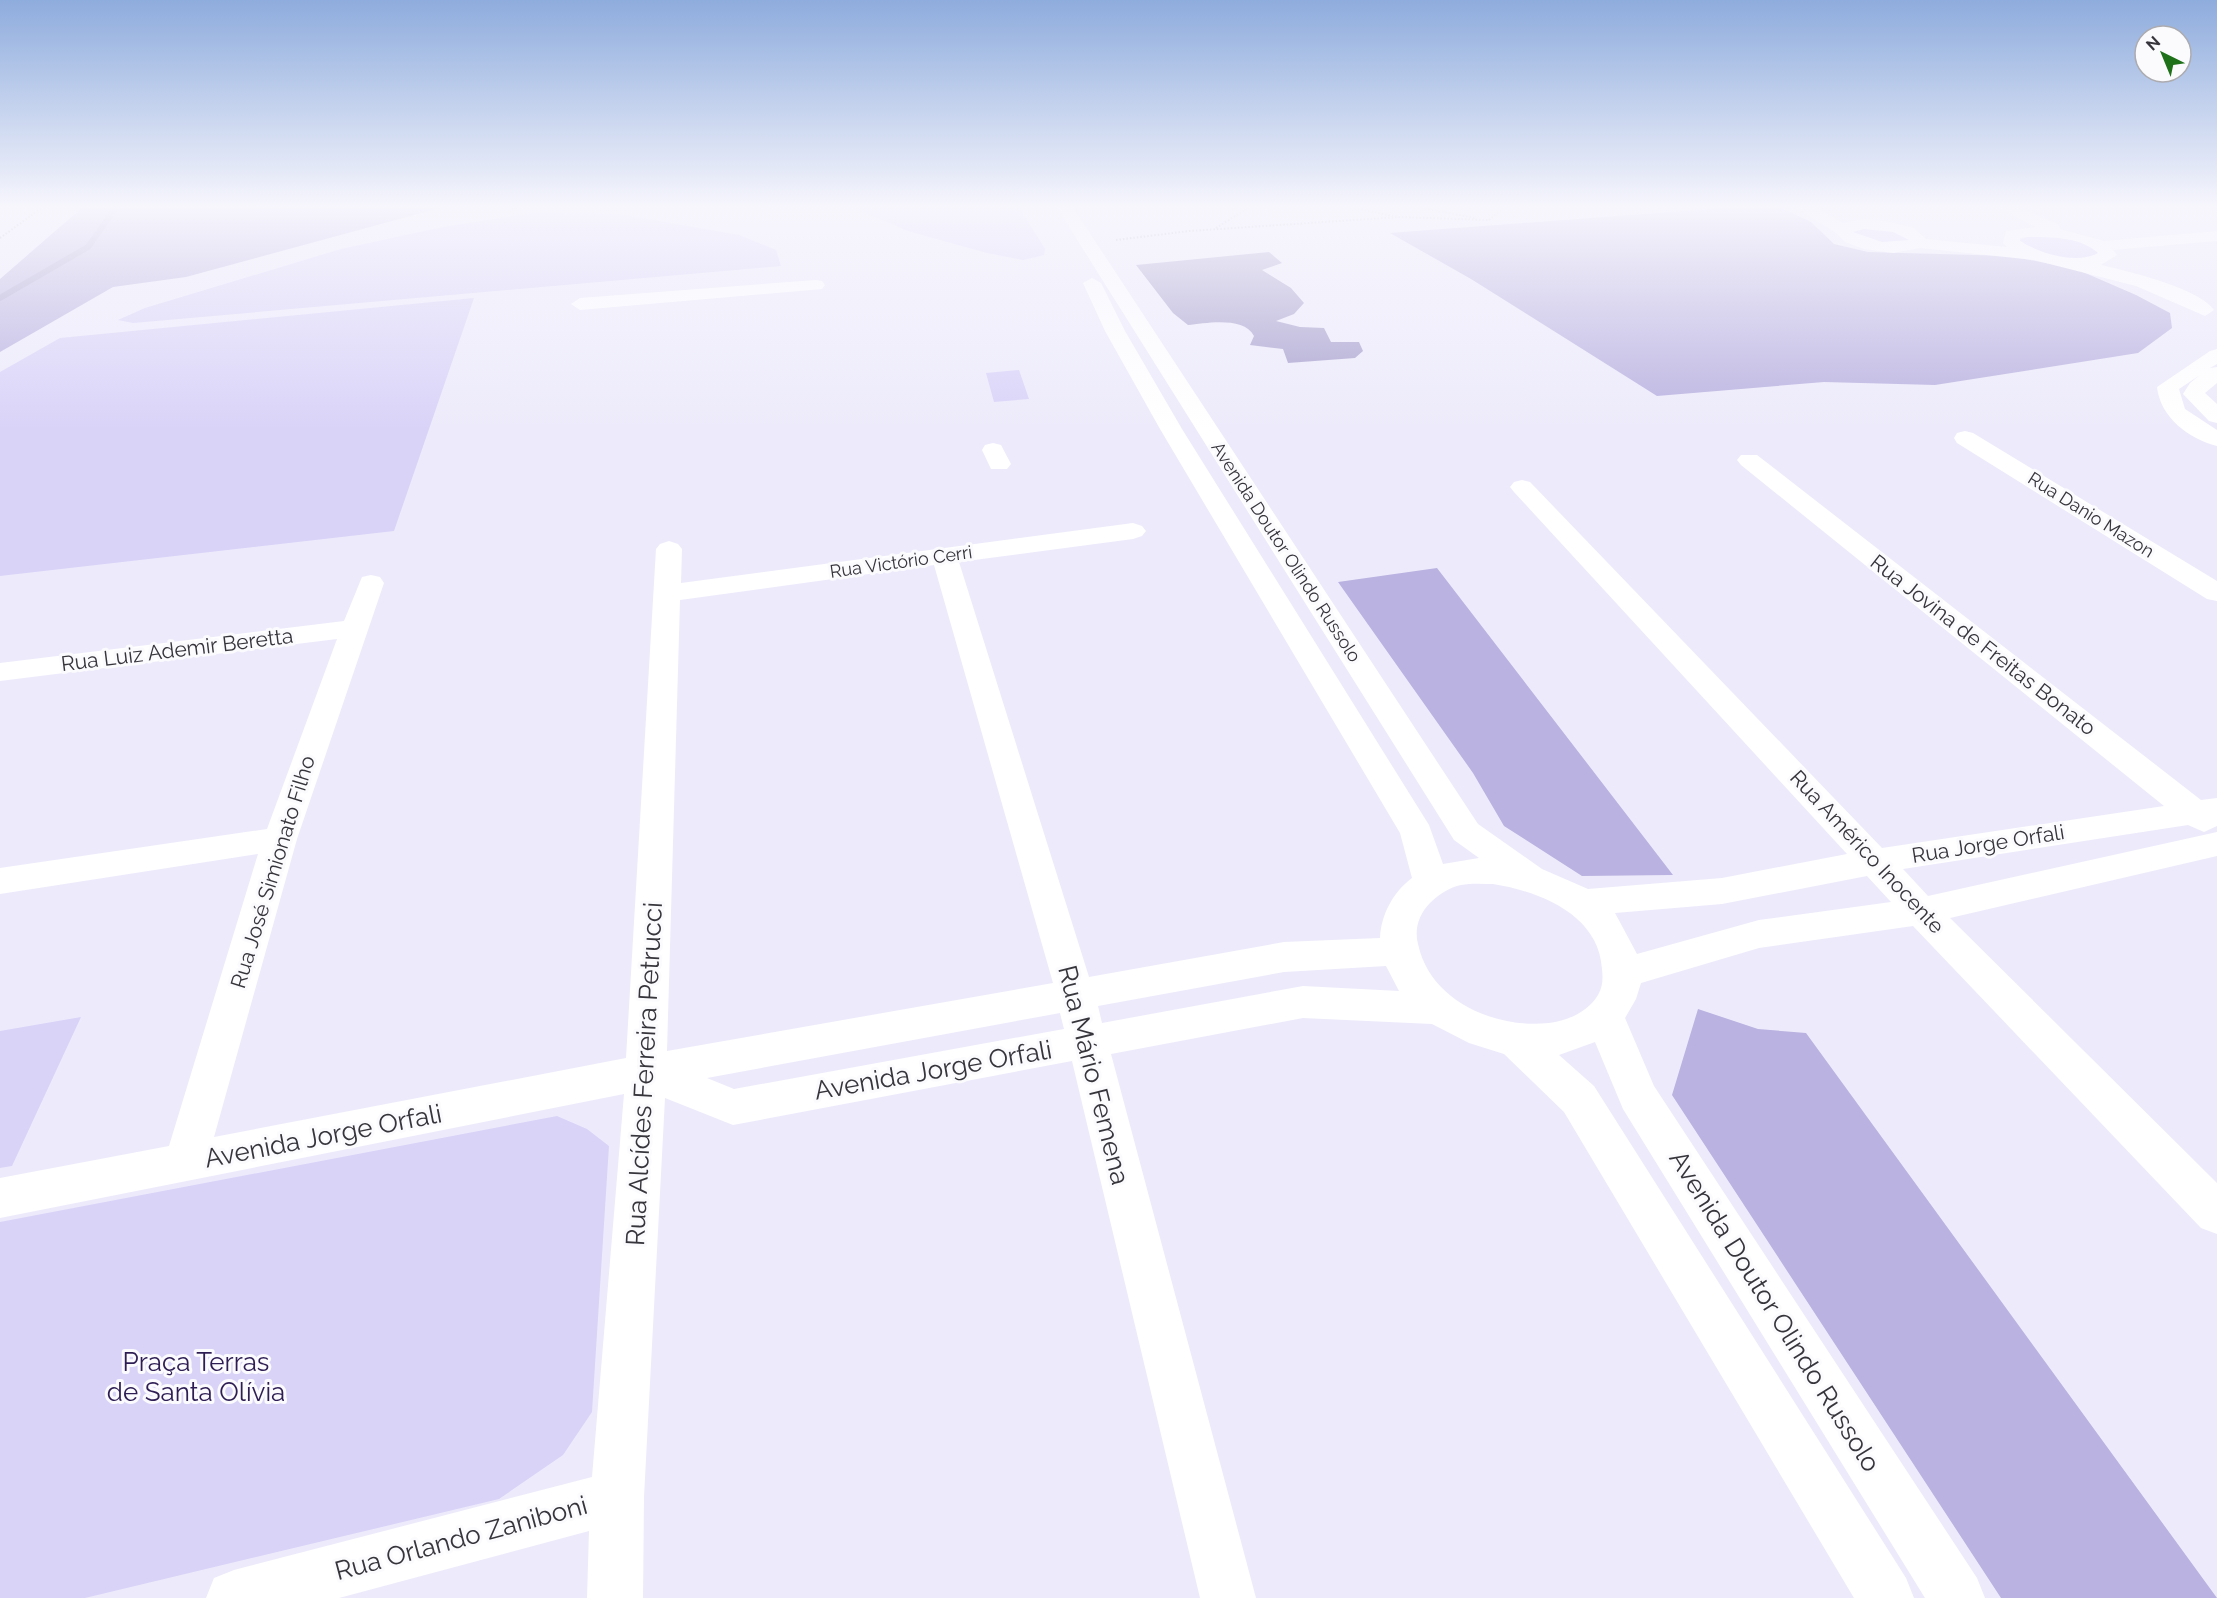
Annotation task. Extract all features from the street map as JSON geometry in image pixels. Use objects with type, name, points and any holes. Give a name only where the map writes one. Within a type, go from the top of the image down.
[{"type":"street","name":"Avenida Doutor Olindo Russolo","points":[[1090,281],[1115,331],[1174,435],[1417,833],[1431,883]]},
{"type":"street","name":"Avenida Doutor Olindo Russolo","points":[[1107,281],[1142,328],[1207,431],[1278,535],[1466,832],[1529,877]]},
{"type":"street","points":[[2132,281],[2214,308]]},
{"type":"street","points":[[2163,281],[2214,308]]},
{"type":"street","points":[[580,304],[816,285]]},
{"type":"street","points":[[1115,331],[1142,328]]},
{"type":"street","points":[[2217,355],[2194,394],[2217,416]]},
{"type":"street","points":[[2207,374],[2168,387],[2168,400],[2180,418],[2217,439]]},
{"type":"street","points":[[1174,435],[1207,431]]},
{"type":"street","name":"Rua Danio Mazon","points":[[1965,438],[2217,593]]},
{"type":"street","name":"Rua Jovina de Freitas Bonato","points":[[1749,460],[2210,817]]},
{"type":"street","name":"Rua Américo Inocente","points":[[1522,487],[1922,911],[2217,1213]]},
{"type":"street","name":"Rua Victório Cerri","points":[[669,593],[1133,531]]},
{"type":"street","name":"Rua Alcídes Ferreira Petrucci","points":[[615,1598],[617,1497],[646,1072],[669,593],[669,549]]},
{"type":"street","name":"Rua Mário Femena","points":[[944,556],[1075,993],[1085,1042],[1228,1598]]},
{"type":"street","name":"Rua José Simionato Filho","points":[[185,1163],[280,838],[371,583]]},
{"type":"street","name":"Rua Luiz Ademir Beretta","points":[[0,672],[354,628]]},
{"type":"street","name":"Rua Jorge Orfali","points":[[1581,903],[1722,891],[1877,861],[2210,817]]},
{"type":"street","points":[[0,881],[280,838]]},
{"type":"street","points":[[1624,973],[1759,934],[1922,911],[2217,844]]},
{"type":"street","points":[[1493,871],[1529,877],[1556,887],[1581,903],[1603,924],[1618,947],[1624,973],[1620,997],[1605,1018],[1582,1033],[1551,1041],[1516,1040],[1476,1029],[1440,1010],[1420,992],[1406,972],[1398,951],[1398,924],[1409,900],[1431,883],[1460,872],[1493,871]]},
{"type":"street","name":"Avenida Jorge Orfali","points":[[0,1198],[646,1072],[1075,993],[1284,957],[1398,951]]},
{"type":"street","name":"Avenida Jorge Orfali","points":[[646,1072],[733,1107],[1304,1002],[1440,1010]]},
{"type":"street","name":"Avenida Doutor Olindo Russolo","points":[[1605,1018],[1638,1095],[1957,1598]]},
{"type":"street","points":[[1516,1040],[1579,1099],[1886,1598]]},
{"type":"street","name":"Rua Orlando Zaniboni","points":[[234,1598],[617,1497]]},
{"type":"green space","points":[[236,281],[615,281],[133,323],[118,320],[145,308]]},
{"type":"green space","points":[[474,298],[394,531],[0,576],[0,372],[60,338]]},
{"type":"green space","points":[[1019,370],[1029,399],[994,402],[986,373]]},
{"type":"green space","points":[[81,1017],[12,1166],[0,1168],[0,1031]]},
{"type":"green space","name":"Praça Terras de Santa Olívia","points":[[557,1116],[587,1129],[609,1146],[592,1412],[563,1455],[499,1499],[85,1598],[0,1598],[0,1222]]},
{"type":"shaded area","points":[[0,281],[160,281],[113,287],[0,352]]},
{"type":"shaded area","points":[[1148,281],[1279,281],[1291,288],[1304,303],[1294,314],[1276,321],[1300,327],[1324,328],[1331,342],[1359,342],[1363,351],[1355,358],[1288,363],[1283,349],[1250,345],[1254,336],[1242,326],[1224,322],[1188,325],[1173,313]]},
{"type":"shaded area","points":[[1474,281],[2103,281],[2170,313],[2172,328],[2138,353],[1935,385],[1824,382],[1657,396]]},
{"type":"shaded area","points":[[1437,568],[1673,875],[1582,876],[1504,826],[1473,773],[1338,582]]},
{"type":"shaded area","points":[[1698,1009],[1758,1029],[1806,1033],[2217,1598],[2001,1598],[1672,1095]]},
{"type":"waterway","points":[[0,298],[30,281]]}]
